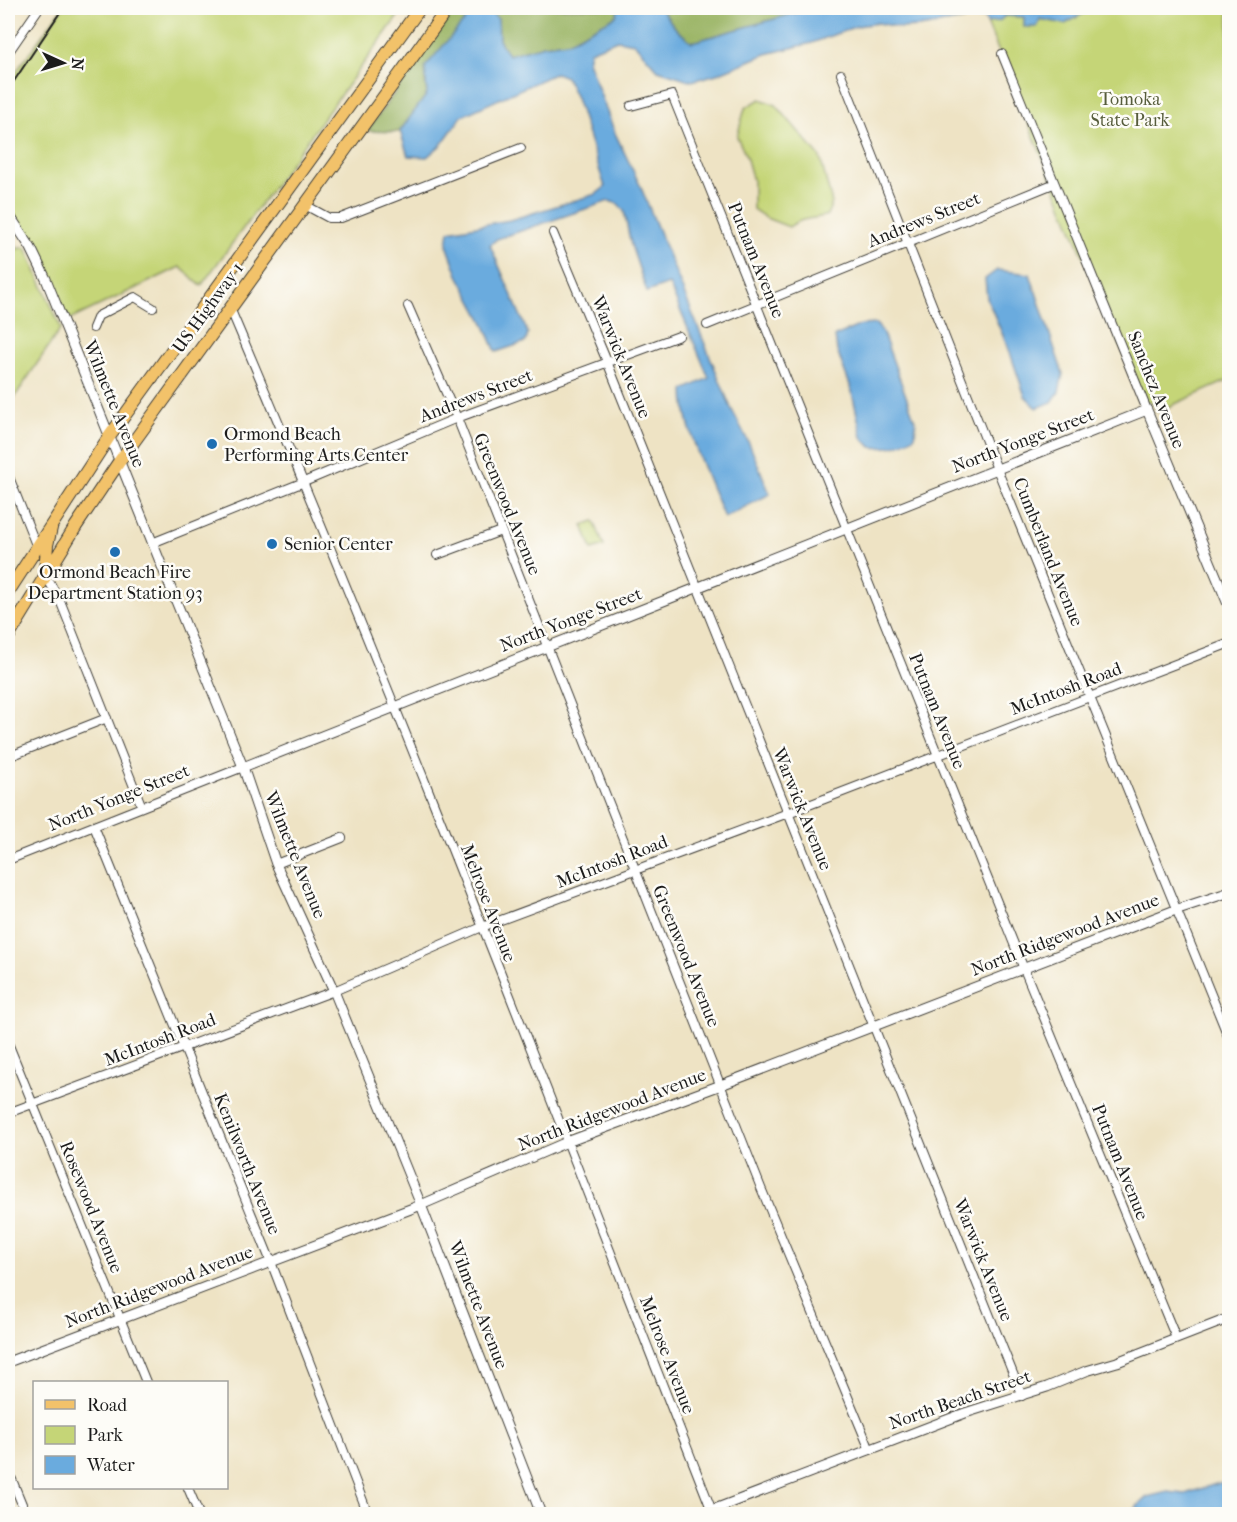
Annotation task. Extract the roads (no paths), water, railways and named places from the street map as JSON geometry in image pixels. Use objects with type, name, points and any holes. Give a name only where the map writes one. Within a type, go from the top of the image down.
[{"type":"main road","name":"US Highway 1","points":[[8,592],[36,545],[109,437],[420,8]]},
{"type":"main road","name":"US Highway 1","points":[[8,637],[45,574],[119,462],[443,9]]},
{"type":"main road","points":[[230,269],[224,291],[230,308]]},
{"type":"main road","points":[[45,574],[47,545],[54,519]]},
{"type":"main road","points":[[31,598],[37,570],[36,545]]},
{"type":"street","points":[[8,53],[39,8]]},
{"type":"street","name":"Sanchez Avenue","points":[[1002,54],[1053,184],[1230,609]]},
{"type":"street","name":"Cumberland Avenue","points":[[841,74],[997,469],[1230,1041]]},
{"type":"street","name":"Putnam Avenue","points":[[631,106],[672,95],[1024,969],[1176,1338]]},
{"type":"street","points":[[305,205],[329,218],[341,218],[521,148]]},
{"type":"street","name":"Andrews Street","points":[[707,325],[1053,184]]},
{"type":"street","name":"Wilmette Avenue","points":[[8,213],[31,248],[46,279],[243,767],[276,864],[334,991],[422,1205],[541,1515]]},
{"type":"street","name":"Warwick Avenue","points":[[553,233],[698,587],[1022,1396]]},
{"type":"street","points":[[93,328],[98,316],[135,297],[153,308]]},
{"type":"street","name":"Greenwood Avenue","points":[[408,306],[457,418],[721,1085],[870,1450]]},
{"type":"street","name":"Melrose Avenue","points":[[230,308],[395,706],[567,1142],[707,1513]]},
{"type":"street","name":"Andrews Street","points":[[152,543],[457,418],[679,336]]},
{"type":"street","name":"North Yonge Street","points":[[8,860],[1146,410]]},
{"type":"street","points":[[9,477],[36,545]]},
{"type":"street","points":[[437,555],[501,531]]},
{"type":"street","points":[[45,574],[61,603],[142,807]]},
{"type":"street","name":"McIntosh Road","points":[[8,1113],[334,991],[482,927],[788,813],[1230,643]]},
{"type":"street","points":[[8,757],[108,718]]},
{"type":"street","name":"Kenilworth Avenue","points":[[94,826],[271,1262],[368,1515]]},
{"type":"street","points":[[276,864],[342,838]]},
{"type":"street","name":"North Ridgewood Avenue","points":[[8,1362],[422,1205],[567,1142],[1178,909],[1230,892]]},
{"type":"street","name":"Rosewood Avenue","points":[[8,1043],[145,1381]]},
{"type":"street","name":"North Beach Street","points":[[707,1513],[965,1413],[1022,1396],[1230,1318]]},
{"type":"street","points":[[8,1470],[26,1515]]},
{"type":"street","points":[[188,1489],[199,1515]]},
{"type":"water","points":[[619,8],[660,8],[677,30],[692,42],[814,8],[1093,8],[1065,24],[1040,19],[1037,27],[1024,27],[1024,17],[1005,16],[999,21],[987,23],[984,17],[919,27],[901,28],[878,23],[857,26],[812,43],[766,54],[717,74],[692,81],[658,70],[634,43],[617,40],[590,51],[588,61],[615,133],[640,185],[731,408],[749,443],[770,494],[724,518],[698,455],[685,406],[684,390],[709,378],[669,284],[647,292],[631,245],[624,211],[618,204],[609,201],[497,239],[490,245],[528,333],[526,342],[496,352],[483,321],[458,275],[447,245],[449,231],[510,220],[596,194],[605,187],[576,98],[566,77],[556,73],[462,116],[441,145],[427,157],[408,156],[400,131],[427,94],[425,67],[473,11],[489,11],[498,19],[499,40],[508,55],[544,45],[568,42],[616,16]]},
{"type":"water","points":[[997,270],[1030,274],[1063,374],[1059,392],[1052,402],[1037,408],[1025,396],[987,298],[985,279]]},
{"type":"water","points":[[876,324],[882,331],[916,423],[915,436],[894,446],[883,448],[871,447],[862,437],[851,388],[837,351],[835,336],[861,325]]},
{"type":"water","points":[[1229,1481],[1229,1514],[1129,1514],[1147,1497],[1168,1492],[1185,1494]]},
{"type":"railway","points":[[8,90],[63,8]]},
{"type":"place","name":"Ormond Beach Performing Arts Center","points":[[212,444]]},
{"type":"place","name":"Senior Center","points":[[272,544]]},
{"type":"place","name":"Ormond Beach Fire Department Station 93","points":[[115,552]]},
{"type":"park label","name":"Tomoka State Park","points":[[1130,109]]}]
